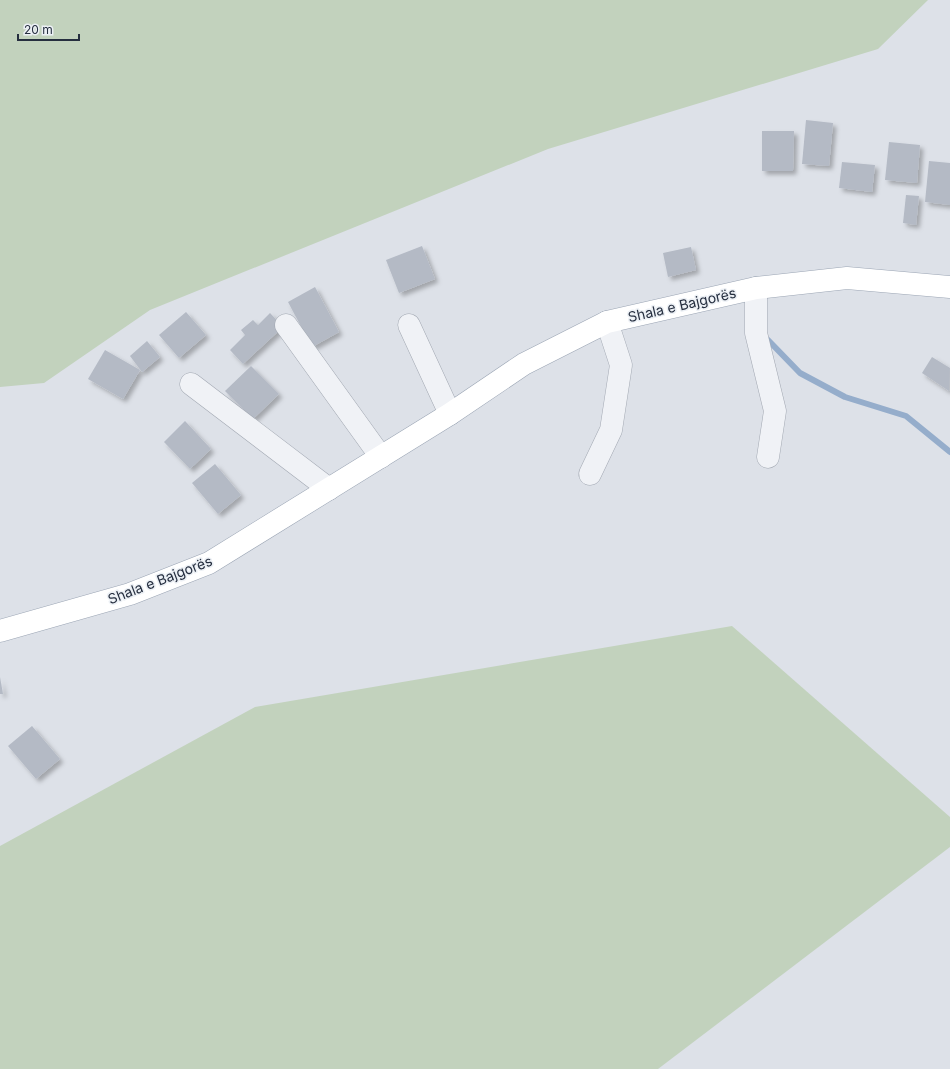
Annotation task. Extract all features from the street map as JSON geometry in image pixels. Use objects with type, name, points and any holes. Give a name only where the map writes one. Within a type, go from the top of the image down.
[{"type":"main road","name":"Shala e Bajgorës","points":[[0,630],[130,594],[209,563],[450,414],[524,364],[607,322],[756,288],[846,278],[950,287]]},
{"type":"street","name":"Shala e Bajgorës","points":[[756,288],[756,333],[774,411],[768,457]]},
{"type":"street","name":"Shala e Bajgorës","points":[[590,474],[611,430],[621,365],[607,322]]},
{"type":"street","points":[[286,324],[381,457]]},
{"type":"street","points":[[409,325],[450,414]]},
{"type":"street","points":[[191,384],[329,489]]},
{"type":"green space","points":[[0,0],[928,0],[878,49],[548,149],[150,310],[44,383],[0,387]]},
{"type":"green space","points":[[732,626],[950,817],[950,847],[658,1069],[0,1069],[0,846],[255,707]]},
{"type":"building","points":[[806,120],[833,123],[829,166],[802,164]]},
{"type":"building","points":[[762,131],[794,131],[793,171],[762,171]]},
{"type":"building","points":[[889,142],[920,145],[917,183],[885,180]]},
{"type":"building","points":[[929,161],[950,163],[950,205],[925,202]]},
{"type":"building","points":[[842,162],[875,165],[872,192],[839,188]]},
{"type":"building","points":[[906,195],[919,196],[916,225],[903,223]]},
{"type":"building","points":[[422,246],[435,279],[399,293],[386,260]]},
{"type":"building","points":[[691,247],[696,270],[668,277],[663,253]]},
{"type":"building","points":[[315,287],[339,332],[312,347],[288,302]]},
{"type":"building","points":[[186,312],[206,335],[179,358],[159,335]]},
{"type":"building","points":[[270,313],[283,327],[243,364],[230,350],[245,335],[241,330],[253,320],[258,325]]},
{"type":"building","points":[[147,341],[160,357],[142,372],[130,356]]},
{"type":"building","points":[[105,350],[140,370],[123,399],[88,379]]},
{"type":"building","points":[[932,357],[950,368],[949,391],[922,373]]},
{"type":"building","points":[[251,366],[279,394],[253,419],[225,391]]},
{"type":"building","points":[[185,421],[211,449],[190,469],[164,442]]},
{"type":"building","points":[[215,464],[241,495],[218,514],[192,483]]},
{"type":"building","points":[[0,677],[3,694],[0,694]]},
{"type":"building","points":[[32,726],[60,759],[36,779],[8,746]]},
{"type":"waterway","points":[[768,340],[800,373],[845,397],[906,416],[950,452]]}]
